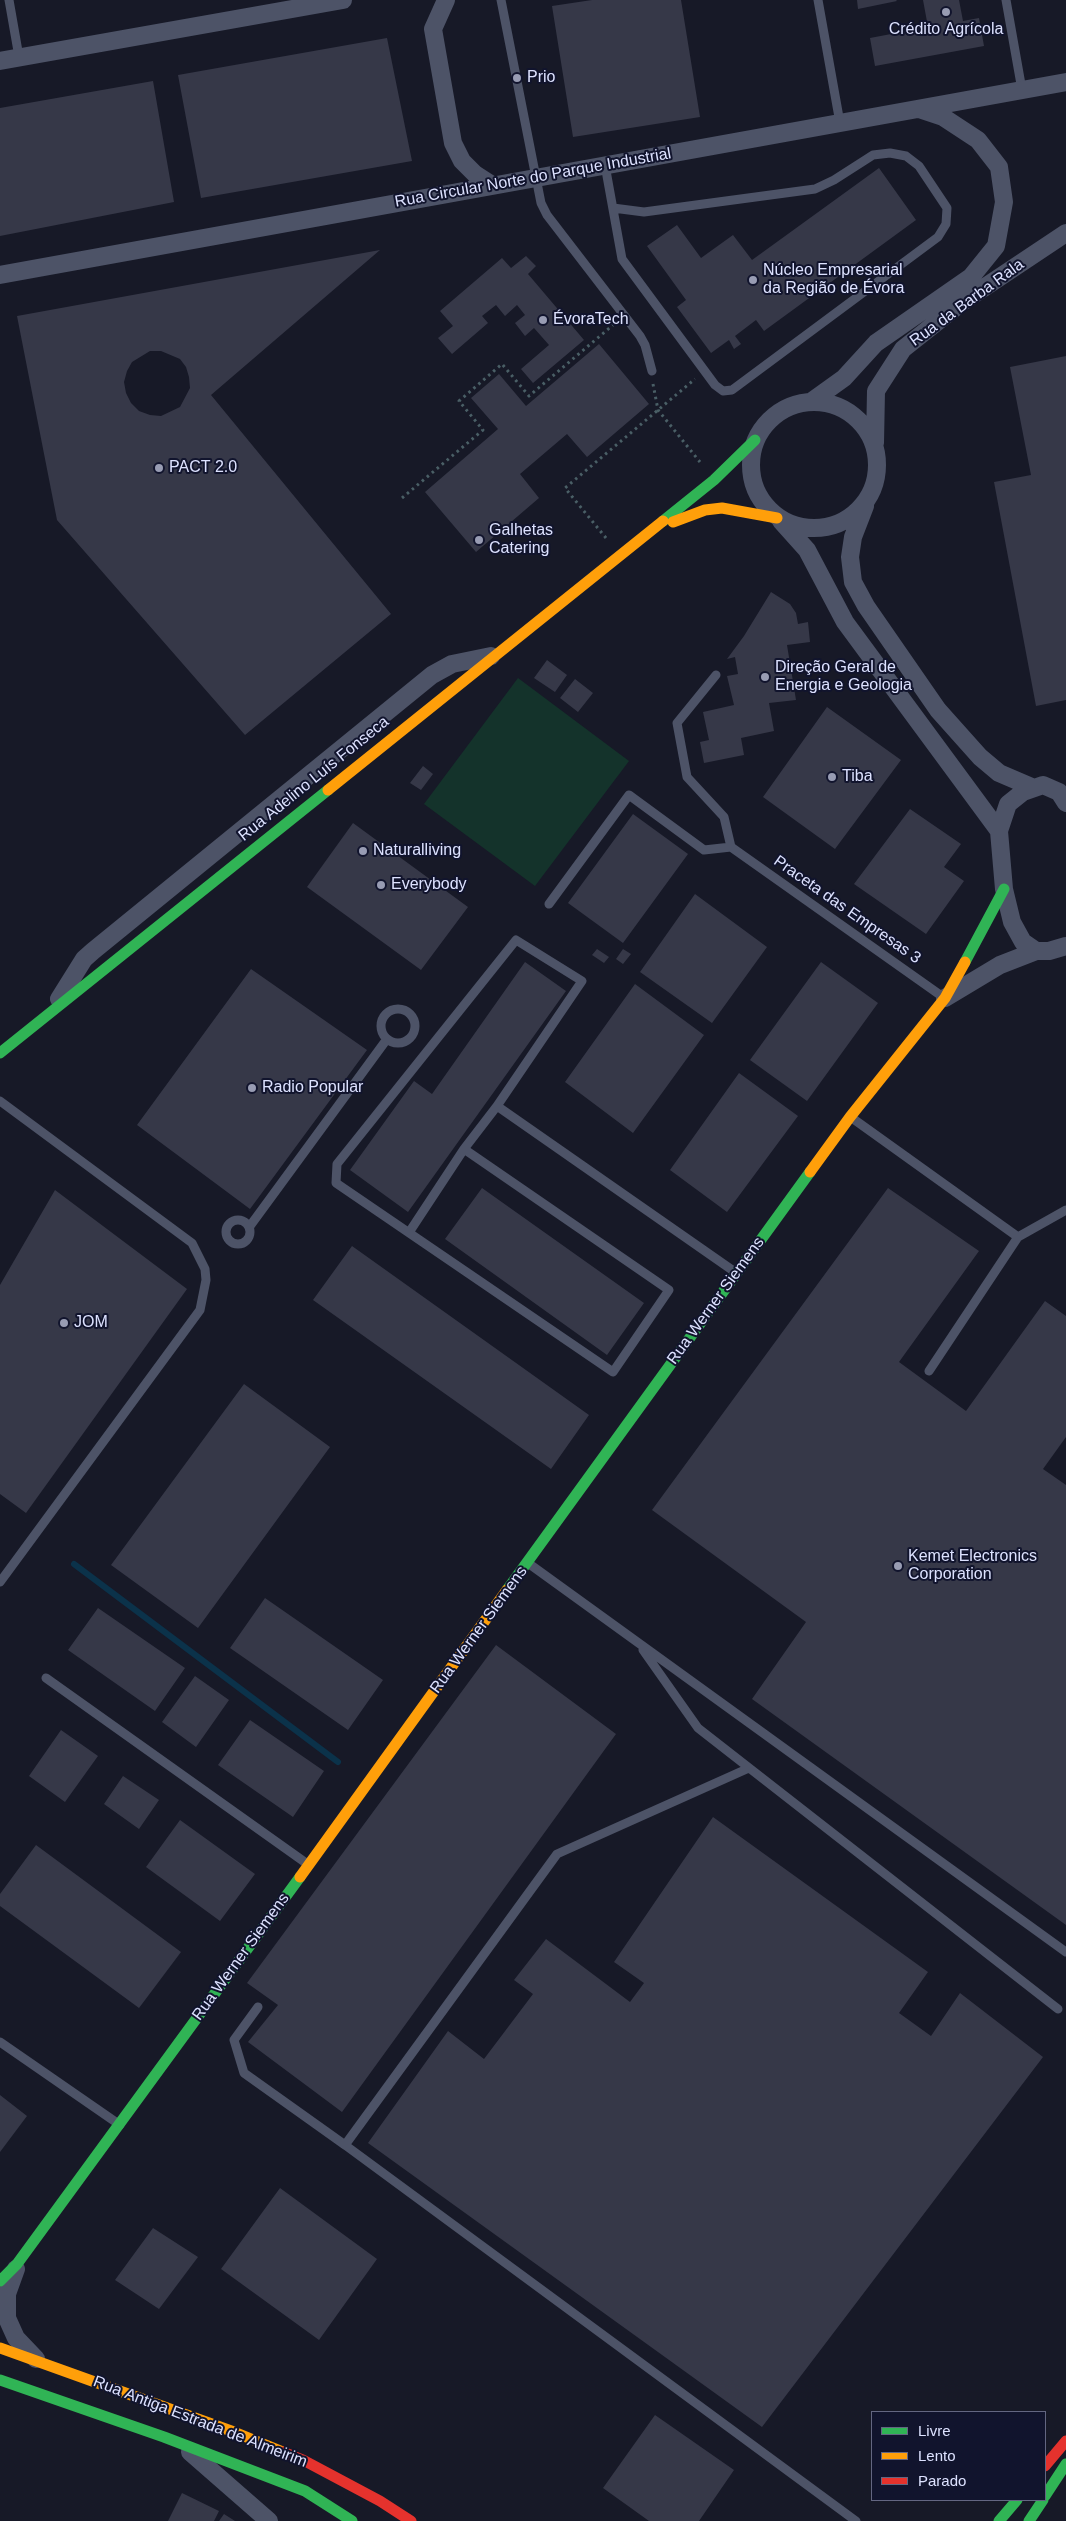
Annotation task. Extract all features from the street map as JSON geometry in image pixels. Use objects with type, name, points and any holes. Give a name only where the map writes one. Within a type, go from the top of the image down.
[{"type":"street","points":[[0,61],[343,0]]},
{"type":"street","points":[[446,0],[432,29],[453,143],[462,161],[475,174],[492,185]]},
{"type":"street","name":"Rua Circular Norte do Parque Industrial","points":[[0,275],[1066,82]]},
{"type":"street","points":[[919,109],[943,118],[978,140],[999,167],[1004,202],[996,246],[972,276],[919,315],[876,343],[844,378],[812,401],[785,408],[767,421],[755,440],[750,464],[754,486],[762,502],[807,550],[845,622],[999,831]]},
{"type":"street","name":"Rua da Barba Rala","points":[[874,444],[876,391],[904,350],[961,303],[1066,232]]},
{"type":"street","points":[[812,401],[837,405],[848,411],[865,426],[874,444],[878,466],[876,480],[853,537],[850,557],[853,582],[866,606],[938,710],[980,757],[999,774],[1059,792],[1066,803]]},
{"type":"street","name":"Rua Adelino Luís Fonseca","points":[[0,1053],[714,480],[755,440]]},
{"type":"street","points":[[778,518],[808,529],[830,527],[852,516],[868,500]]},
{"type":"street","name":"Rua Adelino Luís Fonseca","points":[[650,531],[705,510],[722,508],[778,518]]},
{"type":"street","points":[[42,1018],[59,999],[84,959],[93,951],[432,675],[452,664],[480,660],[498,653]]},
{"type":"street","points":[[1036,951],[1023,942],[1012,922],[1004,889],[999,831],[1008,804],[1023,792],[1066,779]]},
{"type":"street","name":"Rua Werner Siemens","points":[[17,2264],[528,1563],[736,1272],[850,1117],[945,998],[1004,889]]},
{"type":"street","name":"Rua Werner Siemens","points":[[945,998],[1000,965],[1036,951],[1049,951],[1066,946]]},
{"type":"street","points":[[0,2280],[17,2264]]},
{"type":"street","name":"Rua Antiga Estrada de Almeirim","points":[[17,2264],[7,2294],[7,2318],[16,2338],[38,2361]]},
{"type":"street","name":"Rua Antiga Estrada de Almeirim","points":[[0,2348],[234,2432],[303,2460],[380,2501],[411,2521]]},
{"type":"street","name":"Rua Antiga Estrada de Almeirim","points":[[0,2380],[164,2437],[305,2491],[352,2521]]},
{"type":"street","points":[[164,2437],[203,2461],[269,2521]]},
{"type":"street","points":[[1046,2465],[1066,2441]]},
{"type":"street","points":[[1046,2494],[1066,2464]]},
{"type":"street","points":[[999,2521],[1016,2501]]},
{"type":"street","points":[[1029,2521],[1042,2501]]},
{"type":"lane","points":[[9,0],[18,57]]},
{"type":"lane","points":[[501,0],[541,203],[547,215],[646,345],[652,371]]},
{"type":"lane","points":[[818,0],[840,123]]},
{"type":"lane","points":[[1006,0],[1022,90]]},
{"type":"lane","points":[[0,10],[11,14]]},
{"type":"lane","points":[[605,165],[622,259],[715,385],[723,391],[732,390],[938,237],[946,224],[946,208],[919,166],[906,156],[890,153],[872,155],[834,180],[815,189],[644,212],[613,208]]},
{"type":"lane","points":[[549,904],[628,795],[704,850],[731,847],[724,817],[687,777],[677,723],[716,675]]},
{"type":"lane","name":"Praceta das Empresas 3","points":[[731,847],[945,998]]},
{"type":"lane","points":[[410,1231],[464,1149],[497,1106],[582,980],[516,940],[338,1164],[336,1183],[410,1231],[613,1372],[669,1290],[464,1149]]},
{"type":"lane","points":[[250,1226],[387,1039]]},
{"type":"lane","points":[[0,1101],[192,1243],[204,1269],[206,1280],[200,1310],[0,1582]]},
{"type":"lane","points":[[497,1106],[736,1272]]},
{"type":"lane","points":[[850,1117],[1018,1238]]},
{"type":"lane","points":[[929,1371],[1018,1238],[1066,1210]]},
{"type":"lane","points":[[528,1563],[1066,1952]]},
{"type":"lane","points":[[638,1643],[698,1728],[1058,2009]]},
{"type":"lane","points":[[46,1678],[308,1865]]},
{"type":"lane","points":[[345,2145],[557,1854],[749,1768]]},
{"type":"lane","points":[[258,2008],[234,2040],[244,2073],[345,2145],[856,2521]]},
{"type":"lane","points":[[0,2042],[120,2125]]},
{"type":"path","points":[[402,498],[483,430],[458,401],[502,364],[529,396],[624,315]]},
{"type":"path","points":[[652,371],[654,395],[658,410],[714,480]]},
{"type":"path","points":[[620,555],[566,488],[684,388]]},
{"type":"green space","points":[[518,678],[629,761],[535,886],[424,804]]},
{"type":"building","points":[[592,0],[681,0],[700,117],[573,137],[552,6]]},
{"type":"building","points":[[857,0],[896,0],[897,1],[858,9]]},
{"type":"building","points":[[923,0],[959,0],[963,21],[979,18],[984,46],[875,66],[870,38],[928,27]]},
{"type":"building","points":[[387,38],[412,161],[201,198],[178,75]]},
{"type":"building","points":[[153,81],[174,202],[0,236],[0,108]]},
{"type":"building","name":"Núcleo Empresarial da Região de Évora","points":[[879,168],[916,220],[764,331],[756,320],[735,336],[741,344],[734,349],[729,340],[711,353],[677,307],[686,300],[647,246],[677,225],[701,258],[733,235],[752,260]]},
{"type":"building","name":"PACT 2.0","points":[[380,250],[211,395],[391,614],[245,735],[57,520],[17,316]],"holes":[[[150,351],[161,351],[180,359],[186,367],[190,388],[180,407],[161,416],[139,411],[131,403],[126,393],[124,382],[132,362]]]},
{"type":"building","name":"ÉvoraTech","points":[[526,256],[536,266],[528,274],[584,340],[533,383],[521,369],[549,345],[534,328],[525,336],[515,323],[525,315],[517,305],[505,316],[496,305],[482,316],[488,323],[452,354],[438,338],[453,326],[440,311],[502,258],[511,268]]},
{"type":"building","points":[[599,344],[649,404],[587,457],[567,434],[520,474],[539,498],[476,552],[425,492],[498,429],[471,398],[499,374],[526,406]]},
{"type":"building","points":[[1066,356],[1066,700],[1036,706],[994,482],[1031,475],[1010,367]]},
{"type":"building","points":[[771,592],[790,604],[796,613],[798,624],[808,622],[810,642],[787,645],[796,700],[769,703],[774,731],[741,738],[744,755],[704,763],[700,742],[709,740],[703,712],[734,705],[727,676],[738,674],[735,657],[727,659],[744,636]]},
{"type":"building","points":[[547,660],[567,675],[555,692],[534,678]]},
{"type":"building","points":[[575,679],[593,693],[578,712],[560,698]]},
{"type":"building","points":[[827,707],[901,760],[835,849],[763,797]]},
{"type":"building","points":[[423,766],[433,774],[421,790],[410,783]]},
{"type":"building","points":[[910,809],[961,844],[944,867],[964,881],[926,934],[854,884]]},
{"type":"building","points":[[633,814],[688,854],[623,943],[568,903]]},
{"type":"building","points":[[353,823],[468,907],[421,970],[307,887]]},
{"type":"building","points":[[695,894],[767,947],[712,1023],[640,972]]},
{"type":"building","points":[[597,949],[609,957],[604,963],[592,955]]},
{"type":"building","points":[[623,949],[631,954],[623,964],[616,959]]},
{"type":"building","points":[[525,962],[566,991],[408,1212],[350,1170],[414,1081],[432,1094]]},
{"type":"building","points":[[821,962],[878,1003],[807,1101],[750,1060]]},
{"type":"building","name":"Radio Popular","points":[[251,969],[367,1050],[250,1209],[137,1125]]},
{"type":"building","points":[[635,984],[704,1035],[633,1133],[565,1082]]},
{"type":"building","points":[[739,1073],[798,1116],[727,1212],[670,1170]]},
{"type":"building","points":[[482,1188],[644,1303],[607,1355],[445,1239]]},
{"type":"building","name":"Kemet Electronics Corporation","points":[[888,1188],[979,1251],[899,1362],[966,1411],[1045,1301],[1066,1316],[1066,1437],[1043,1469],[1066,1485],[1066,1925],[752,1699],[806,1622],[652,1510]]},
{"type":"building","points":[[55,1190],[187,1289],[26,1513],[0,1494],[0,1285]]},
{"type":"building","points":[[352,1246],[589,1415],[551,1469],[313,1300]]},
{"type":"building","points":[[244,1384],[330,1447],[198,1628],[111,1565]]},
{"type":"building","points":[[265,1598],[383,1680],[348,1730],[230,1648]]},
{"type":"building","points":[[98,1608],[185,1668],[155,1711],[68,1650]]},
{"type":"building","points":[[496,1645],[616,1734],[342,2112],[248,2042],[278,2005],[247,1983]]},
{"type":"building","points":[[195,1676],[229,1700],[196,1747],[162,1722]]},
{"type":"building","points":[[250,1720],[324,1771],[293,1817],[218,1765]]},
{"type":"building","points":[[61,1730],[98,1756],[65,1802],[29,1776]]},
{"type":"building","points":[[123,1776],[159,1800],[139,1829],[104,1804]]},
{"type":"building","points":[[713,1817],[928,1972],[899,2013],[931,2036],[960,1993],[1043,2057],[762,2427],[368,2143],[448,2031],[484,2059],[533,1994],[514,1980],[546,1939],[630,2002],[644,1983],[614,1962]]},
{"type":"building","points":[[180,1820],[255,1874],[220,1921],[146,1867]]},
{"type":"building","points":[[36,1845],[181,1952],[139,2008],[0,1906],[0,1894]]},
{"type":"building","points":[[0,2095],[27,2116],[0,2152]]},
{"type":"building","points":[[280,2188],[377,2259],[319,2340],[221,2269]]},
{"type":"building","points":[[153,2228],[198,2257],[159,2309],[115,2280]]},
{"type":"building","points":[[655,2415],[734,2470],[699,2521],[649,2521],[603,2488]]},
{"type":"building","points":[[182,2493],[219,2511],[214,2521],[168,2521]]},
{"type":"building","points":[[224,2514],[235,2521],[219,2521]]},
{"type":"waterway","points":[[74,1564],[338,1762]]},
{"type":"traffic: fast","points":[[663,521],[714,480],[755,440]]},
{"type":"traffic: fast","points":[[0,1053],[328,790]]},
{"type":"traffic: fast","points":[[965,962],[1004,889]]},
{"type":"traffic: fast","points":[[507,1590],[810,1172]]},
{"type":"traffic: fast","points":[[0,2281],[17,2264],[300,1877]]},
{"type":"traffic: fast","points":[[0,2380],[164,2437],[305,2491],[352,2521]]},
{"type":"traffic: fast","points":[[1046,2494],[1066,2464]]},
{"type":"traffic: fast","points":[[999,2521],[1016,2501]]},
{"type":"traffic: fast","points":[[1029,2521],[1042,2501]]},
{"type":"traffic: slow","points":[[673,522],[705,510],[722,508],[777,518]]},
{"type":"traffic: slow","points":[[328,790],[663,521]]},
{"type":"traffic: slow","points":[[810,1172],[850,1117],[945,998],[965,962]]},
{"type":"traffic: slow","points":[[300,1877],[507,1590]]},
{"type":"traffic: slow","points":[[0,2348],[234,2432],[283,2452]]},
{"type":"traffic: jam","points":[[1046,2465],[1066,2441]]},
{"type":"traffic: jam","points":[[283,2452],[303,2460],[380,2501],[411,2521]]},
{"type":"place","name":"Crédito Agrícola","points":[[946,12]]},
{"type":"place","name":"Prio","points":[[517,78]]},
{"type":"place","name":"Núcleo Empresarial da Região de Évora","points":[[753,280]]},
{"type":"place","name":"ÉvoraTech","points":[[543,320]]},
{"type":"place","name":"PACT 2.0","points":[[159,468]]},
{"type":"place","name":"Galhetas Catering","points":[[479,540]]},
{"type":"place","name":"Direção Geral de Energia e Geologia","points":[[765,677]]},
{"type":"place","name":"Tiba","points":[[832,777]]},
{"type":"place","name":"Naturalliving","points":[[363,851]]},
{"type":"place","name":"Everybody","points":[[381,885]]},
{"type":"place","name":"Radio Popular","points":[[252,1088]]},
{"type":"place","name":"JOM","points":[[64,1323]]},
{"type":"place","name":"Kemet Electronics Corporation","points":[[898,1566]]}]
